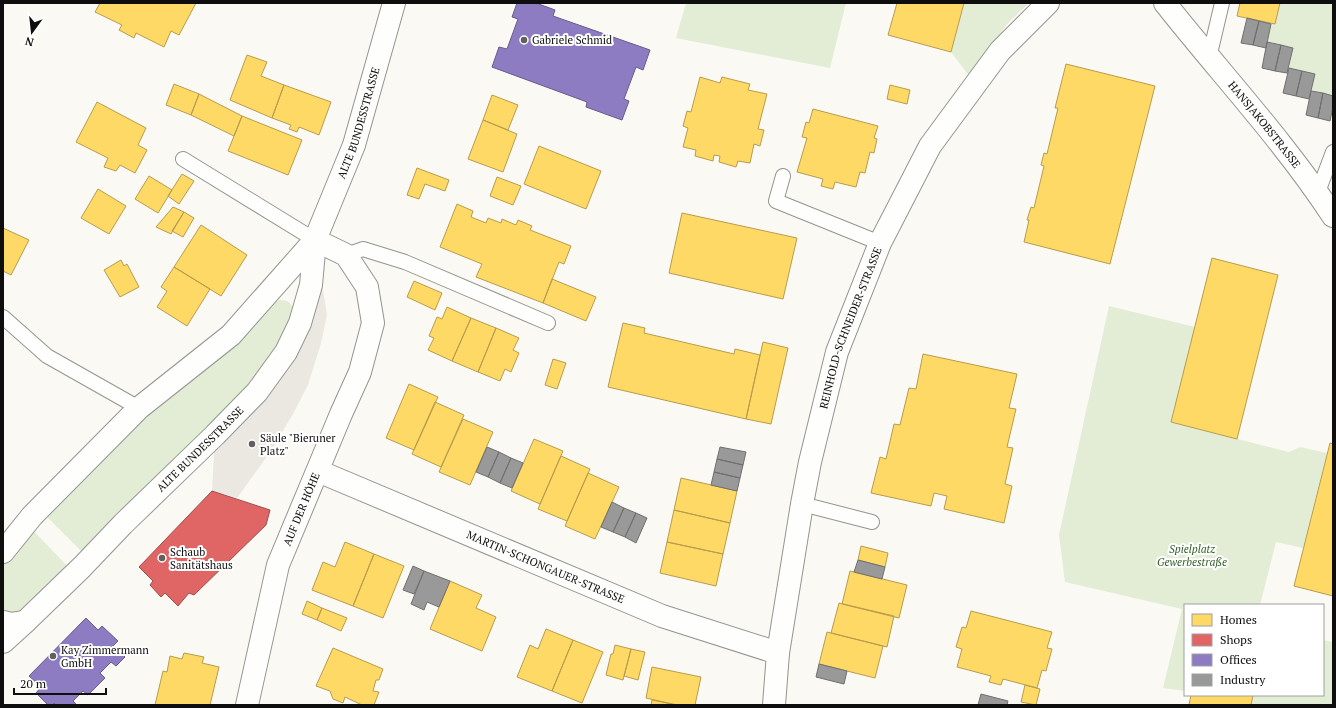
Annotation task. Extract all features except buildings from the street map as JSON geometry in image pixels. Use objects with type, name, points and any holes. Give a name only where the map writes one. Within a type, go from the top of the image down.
[{"type":"street","name":"ALTE BUNDESSTRASSE","points":[[3,642],[26,622],[123,524],[215,436],[257,392],[286,352],[300,323],[311,285],[315,240],[354,145],[394,3]]},
{"type":"street","name":"REINHOLD-SCHNEIDER-STRASSE","points":[[774,705],[778,653],[802,504],[810,462],[837,352],[880,244],[930,146],[1000,51],[1048,3]]},
{"type":"street","name":"HANSJAKOBSTRASSE","points":[[1165,3],[1300,168],[1318,192],[1333,216]]},
{"type":"street","name":"ALTE BUNDESSTRASSE","points":[[3,552],[32,516],[139,408],[231,335],[315,240]]},
{"type":"street","points":[[315,240],[346,255]]},
{"type":"street","name":"AUF DER HÖHE","points":[[247,705],[278,565],[360,372],[373,323],[367,286],[346,255]]},
{"type":"street","name":"MARTIN-SCHONGAUER-STRASSE","points":[[318,471],[662,616],[778,653]]},
{"type":"street","points":[[3,622],[11,624],[26,622]]},
{"type":"lane","points":[[1209,58],[1222,3]]},
{"type":"lane","points":[[1318,192],[1333,152]]},
{"type":"lane","points":[[183,159],[315,240]]},
{"type":"lane","points":[[783,176],[776,201],[880,244]]},
{"type":"lane","points":[[346,255],[363,249],[404,262],[548,323]]},
{"type":"lane","points":[[3,317],[47,356],[139,408]]},
{"type":"lane","points":[[802,504],[872,522]]},
{"type":"green space","points":[[686,3],[846,3],[830,68],[676,38]]},
{"type":"green space","points":[[964,3],[1029,3],[1008,23],[969,76],[951,52]]},
{"type":"green space","points":[[1280,3],[1333,3],[1333,96],[1311,91],[1315,74],[1289,68],[1293,48],[1267,42],[1271,24],[1275,24]]},
{"type":"green space","points":[[279,300],[285,300],[288,302],[294,310],[272,371],[89,559],[39,509],[231,335]]},
{"type":"green space","name":"Spielplatz Gewerbestraße","points":[[1109,306],[1195,327],[1171,422],[1289,452],[1300,447],[1327,453],[1303,548],[1276,542],[1260,604],[1184,604],[1184,691],[1163,688],[1182,609],[1065,582],[1059,535]]},
{"type":"green space","points":[[26,523],[75,574],[3,642],[3,552]]},
{"type":"green space","points":[[1324,640],[1333,642],[1333,705],[1251,705],[1253,696],[1324,696]]},
{"type":"shaded area","points":[[315,240],[327,315],[321,343],[308,385],[271,451],[237,498],[212,491],[215,435],[286,352]]},
{"type":"place","name":"Gabriele Schmid","points":[[524,40]]},
{"type":"place","name":"Säule \"Bieruner Platz\"","points":[[252,444]]},
{"type":"place","name":"Schaub Sanitätshaus","points":[[162,558]]},
{"type":"place","name":"Kay Zimmermann GmbH","points":[[53,656]]}]
